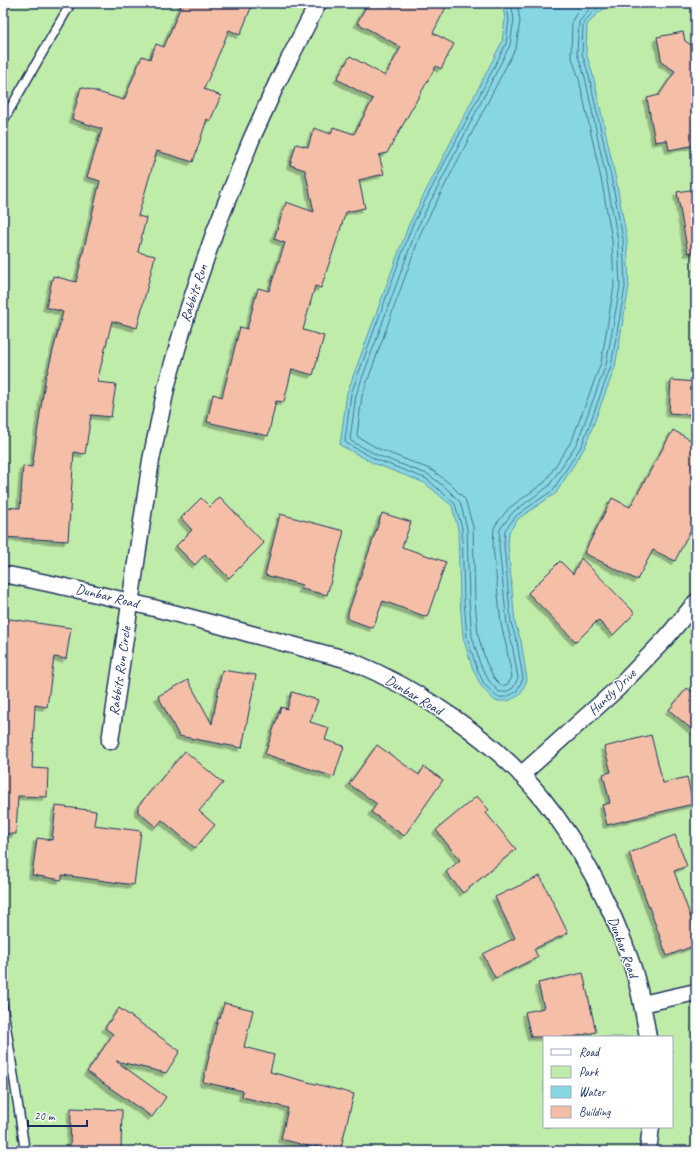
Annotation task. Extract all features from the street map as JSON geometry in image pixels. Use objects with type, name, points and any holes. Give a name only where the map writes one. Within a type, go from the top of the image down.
[{"type":"street","name":"Rabbits Run","points":[[130,602],[151,460],[167,384],[189,307],[215,231],[251,140],[277,83],[318,3]]},
{"type":"street","name":"Dunbar Road","points":[[3,574],[59,585],[130,602],[349,660],[381,675],[428,701],[473,733],[509,763],[542,797],[561,823],[586,863],[614,920],[632,966],[642,1004],[648,1036]]},
{"type":"street","name":"Rabbits Run Circle","points":[[110,741],[130,602]]},
{"type":"street","name":"Huntly Drive","points":[[521,775],[618,688],[666,638],[696,602]]},
{"type":"street","points":[[642,1004],[696,992]]},
{"type":"street","points":[[648,1151],[651,1128]]},
{"type":"lane","points":[[3,120],[71,3]]},
{"type":"lane","points":[[3,1006],[25,1151]]},
{"type":"green space","points":[[3,3],[696,3],[696,1151],[3,1151]]},
{"type":"water","points":[[502,3],[611,3],[598,13],[587,25],[586,53],[593,75],[616,180],[627,239],[629,287],[615,367],[585,447],[556,493],[519,518],[509,532],[508,545],[515,623],[521,641],[527,680],[520,695],[508,701],[495,701],[481,686],[472,667],[463,637],[460,601],[458,529],[452,506],[425,483],[373,463],[340,445],[347,393],[409,224],[502,42],[505,19]]},
{"type":"building","points":[[182,3],[253,3],[240,35],[229,30],[204,89],[221,96],[210,121],[207,119],[193,162],[157,151],[138,216],[146,218],[138,252],[155,256],[137,328],[112,321],[97,382],[116,384],[111,417],[91,415],[85,454],[74,452],[68,541],[3,537],[3,507],[20,508],[23,466],[32,467],[46,374],[63,312],[46,307],[53,276],[76,282],[100,181],[87,177],[102,129],[72,119],[81,87],[124,100],[142,56],[150,59],[156,44],[164,47]]},
{"type":"building","points":[[368,3],[448,3],[433,33],[454,44],[441,69],[436,66],[387,153],[379,155],[384,174],[359,180],[365,208],[346,212],[321,288],[315,286],[303,330],[324,336],[313,375],[292,369],[284,402],[276,401],[268,436],[207,422],[213,394],[222,397],[240,327],[247,329],[258,288],[269,291],[285,243],[274,239],[286,202],[314,212],[305,170],[290,165],[296,144],[308,147],[314,128],[331,134],[333,127],[354,134],[373,99],[337,79],[350,56],[385,76],[401,47],[357,23]]},
{"type":"building","points":[[683,32],[685,41],[696,48],[696,145],[669,150],[667,140],[655,142],[647,98],[659,95],[675,71],[662,63],[657,37]]},
{"type":"building","points":[[696,189],[696,252],[688,253],[677,192]]},
{"type":"building","points":[[671,380],[696,382],[696,415],[669,413]]},
{"type":"building","points":[[673,430],[696,443],[696,519],[675,561],[653,550],[637,580],[584,553],[612,498],[630,507]]},
{"type":"building","points":[[220,497],[264,543],[229,578],[205,554],[195,565],[176,546],[192,530],[181,518],[201,498],[210,507]]},
{"type":"building","points":[[382,513],[411,522],[402,547],[446,562],[427,617],[383,601],[373,628],[348,619],[348,613]]},
{"type":"building","points":[[280,514],[344,531],[327,595],[301,589],[302,585],[265,575]]},
{"type":"building","points":[[581,558],[635,613],[613,635],[598,620],[576,642],[528,593],[560,561],[573,574]]},
{"type":"building","points":[[3,618],[71,628],[66,659],[54,657],[47,707],[35,705],[32,768],[48,769],[47,797],[18,796],[16,834],[3,834]]},
{"type":"building","points":[[222,670],[256,675],[242,748],[179,736],[158,696],[188,680],[212,724]]},
{"type":"building","points":[[687,688],[696,695],[696,733],[669,710]]},
{"type":"building","points":[[292,692],[318,700],[310,722],[329,728],[325,740],[344,746],[334,777],[265,754],[281,707],[287,709]]},
{"type":"building","points":[[651,735],[663,783],[687,777],[693,804],[607,825],[602,805],[610,803],[603,774],[611,772],[604,747]]},
{"type":"building","points":[[377,745],[419,775],[424,767],[443,780],[404,836],[371,812],[377,804],[349,784]]},
{"type":"building","points":[[185,751],[223,783],[199,811],[215,825],[195,848],[162,820],[156,827],[138,812],[138,806]]},
{"type":"building","points":[[477,796],[489,810],[486,813],[516,849],[463,893],[446,872],[460,860],[436,830]]},
{"type":"building","points":[[56,806],[96,811],[94,825],[141,831],[134,885],[62,875],[62,880],[32,875],[37,838],[52,840]]},
{"type":"building","points":[[675,835],[687,866],[674,871],[692,921],[696,920],[696,945],[667,956],[629,853]]},
{"type":"building","points":[[540,876],[568,933],[534,949],[538,957],[495,978],[483,954],[515,938],[495,897]]},
{"type":"building","points":[[583,973],[596,1032],[577,1036],[531,1037],[525,1012],[544,1008],[538,983]]},
{"type":"building","points":[[224,1003],[253,1010],[244,1047],[274,1055],[270,1072],[354,1094],[340,1151],[332,1151],[315,1146],[315,1148],[281,1139],[288,1108],[242,1097],[243,1091],[203,1082],[218,1018],[220,1018]]},
{"type":"building","points":[[119,1008],[180,1051],[166,1073],[116,1061],[166,1097],[152,1117],[87,1072],[113,1034],[105,1028]]},
{"type":"building","points":[[71,1108],[122,1110],[121,1151],[70,1151]]}]
